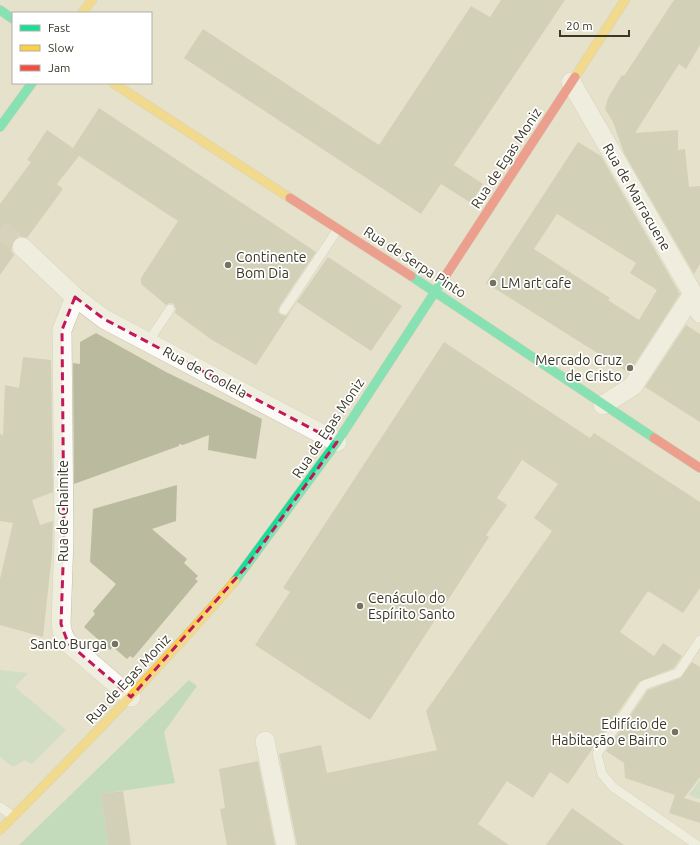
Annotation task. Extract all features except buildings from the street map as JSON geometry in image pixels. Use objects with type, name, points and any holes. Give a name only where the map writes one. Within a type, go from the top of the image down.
[{"type":"main road","points":[[83,12],[92,0]]},
{"type":"main road","name":"Rua de Egas Moniz","points":[[0,830],[131,697],[184,640],[246,567],[337,442],[625,0]]},
{"type":"main road","points":[[0,10],[12,17]]},
{"type":"main road","points":[[0,127],[31,84]]},
{"type":"main road","name":"Rua de Serpa Pinto","points":[[115,84],[436,292],[602,405],[700,468]]},
{"type":"street","name":"Rua de Marracuene","points":[[571,82],[693,294],[700,313]]},
{"type":"street","name":"Rua de Coolela","points":[[22,247],[75,297],[104,319],[337,442]]},
{"type":"street","points":[[602,405],[633,386],[693,294]]},
{"type":"street","name":"Rua de Chaimite","points":[[75,297],[62,330],[64,538],[61,624],[63,635],[68,643],[131,697]]},
{"type":"street","points":[[266,741],[286,845]]},
{"type":"lane","points":[[284,310],[338,229]]},
{"type":"lane","points":[[148,342],[170,309]]},
{"type":"lane","points":[[697,845],[613,787],[602,774],[597,754],[644,685],[678,673],[700,640]]},
{"type":"lane","points":[[0,807],[13,816]]},
{"type":"highlighted area","points":[[75,297],[104,319],[337,442],[246,567],[131,697],[68,643],[61,624],[64,538],[62,330]]},
{"type":"green space","points":[[0,670],[28,673],[15,687],[66,730],[32,764],[25,760],[13,767],[0,757]]},
{"type":"green space","points":[[189,680],[197,686],[164,732],[175,783],[101,794],[108,845],[19,845]]},
{"type":"green space","points":[[700,780],[700,799],[689,795]]},
{"type":"tunnel","points":[[0,229],[22,247]]},
{"type":"traffic: fast","points":[[0,10],[12,18]]},
{"type":"traffic: fast","points":[[0,127],[31,84]]},
{"type":"traffic: fast","points":[[235,581],[337,442],[446,275]]},
{"type":"traffic: fast","points":[[411,276],[654,438]]},
{"type":"traffic: slow","points":[[83,12],[92,0]]},
{"type":"traffic: slow","points":[[575,77],[625,0]]},
{"type":"traffic: slow","points":[[115,84],[290,198]]},
{"type":"traffic: slow","points":[[0,830],[120,708],[235,581]]},
{"type":"traffic: jam","points":[[446,275],[575,77]]},
{"type":"traffic: jam","points":[[290,198],[411,276]]},
{"type":"traffic: jam","points":[[654,438],[700,468]]},
{"type":"place","name":"Continente Bom Dia","points":[[228,265]]},
{"type":"place","name":"LM art cafe","points":[[493,283]]},
{"type":"place","name":"Mercado Cruz de Cristo","points":[[630,368]]},
{"type":"place","name":"Cenáculo do Espírito Santo","points":[[360,606]]},
{"type":"place","name":"Santo Burga","points":[[115,644]]},
{"type":"place","name":"Edifício de Habitação e Bairro","points":[[675,732]]}]
